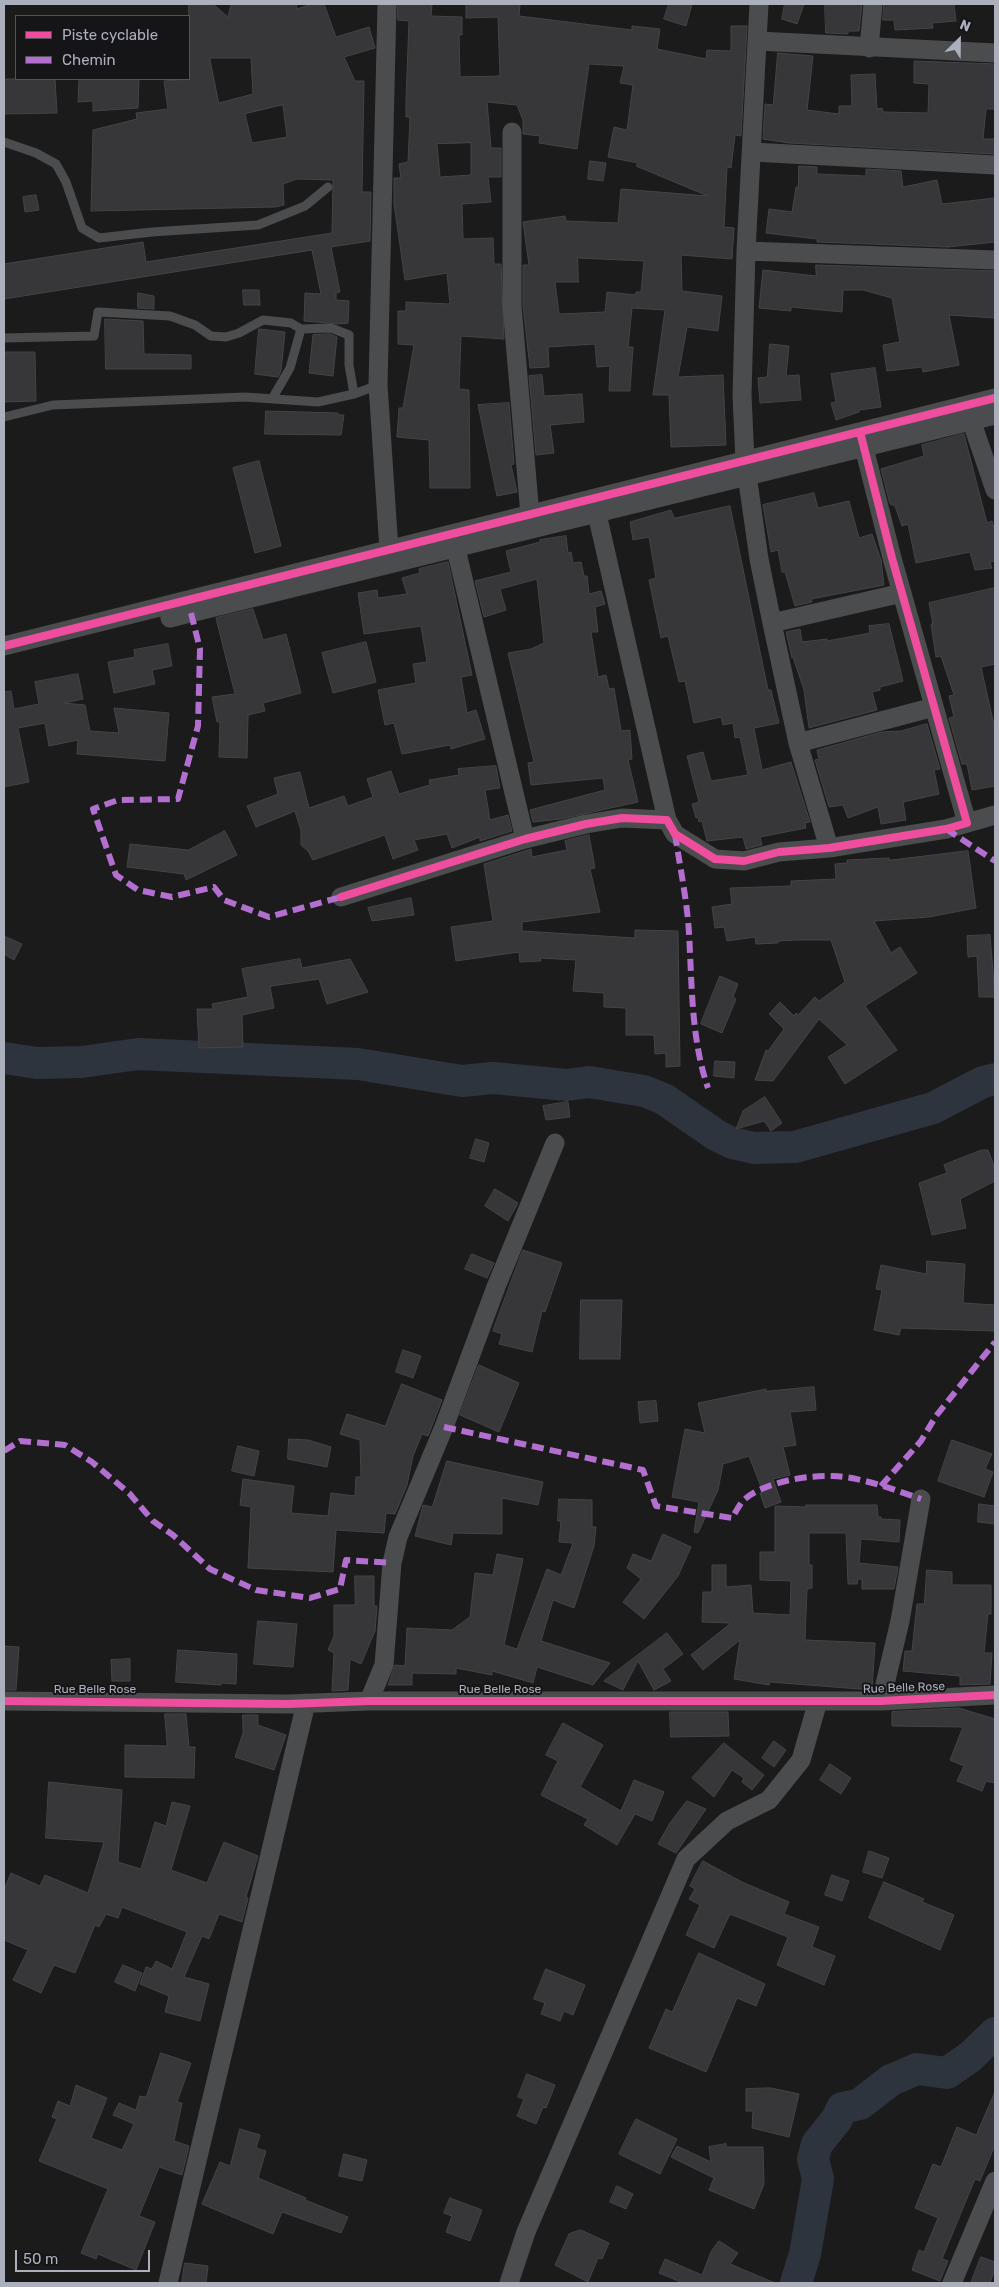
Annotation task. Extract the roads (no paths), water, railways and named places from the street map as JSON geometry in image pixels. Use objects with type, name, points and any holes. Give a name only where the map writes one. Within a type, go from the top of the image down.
[{"type":"street","points":[[387,4],[378,385],[390,550]]},
{"type":"street","points":[[758,4],[758,41],[746,251],[742,395],[746,468],[759,559],[798,743],[830,848]]},
{"type":"street","points":[[869,48],[873,4]]},
{"type":"street","points":[[758,41],[995,54]]},
{"type":"street","points":[[512,132],[512,306],[530,514]]},
{"type":"street","points":[[752,152],[995,165]]},
{"type":"street","points":[[746,251],[995,260]]},
{"type":"street","points":[[969,414],[995,398]]},
{"type":"street","points":[[969,414],[995,490]]},
{"type":"street","points":[[4,646],[32,646],[456,549],[569,512],[862,439],[969,414],[995,415]]},
{"type":"street","points":[[862,439],[902,593],[967,823]]},
{"type":"street","points":[[4,659],[32,646],[390,550],[530,514],[569,512],[597,514],[746,468]]},
{"type":"street","points":[[597,514],[667,820],[676,834],[715,859],[744,861],[779,852],[830,848],[946,829],[995,816]]},
{"type":"street","points":[[456,549],[525,839]]},
{"type":"street","points":[[772,623],[902,593]]},
{"type":"street","points":[[798,743],[934,707]]},
{"type":"street","points":[[341,897],[525,839],[586,824],[622,818],[667,820]]},
{"type":"street","points":[[369,1701],[384,1666],[392,1563],[398,1536],[444,1427],[496,1287],[555,1143]]},
{"type":"street","points":[[881,1701],[900,1621],[922,1500]]},
{"type":"street","name":"Rue Belle Rose","points":[[4,1700],[306,1703],[369,1701],[881,1701],[995,1695]]},
{"type":"street","points":[[509,2283],[526,2232],[686,1859],[727,1821],[769,1800],[801,1760],[818,1701]]},
{"type":"street","points":[[168,2283],[306,1703]]},
{"type":"street","points":[[952,2283],[995,2181]]},
{"type":"lane","points":[[4,142],[36,153],[56,164],[66,182],[82,228],[99,238],[152,232],[258,225],[305,206],[328,187]]},
{"type":"lane","points":[[4,338],[94,336],[98,312],[170,316],[195,325],[211,336],[226,337],[263,320],[291,323],[301,329],[331,328],[349,335],[349,365],[354,394]]},
{"type":"lane","points":[[272,398],[290,368],[301,329]]},
{"type":"lane","points":[[4,417],[53,405],[245,397],[318,402],[354,394],[378,385]]},
{"type":"waterway","points":[[4,1058],[37,1063],[82,1062],[138,1054],[358,1064],[462,1081],[493,1078],[567,1085],[589,1082],[644,1091],[664,1099],[716,1135],[732,1143],[754,1148],[795,1147],[933,1108],[983,1082],[995,1079]]},
{"type":"waterway","points":[[796,2283],[805,2254],[818,2179],[813,2159],[817,2144],[837,2119],[842,2108],[860,2104],[891,2080],[917,2069],[947,2073],[970,2057],[995,2033]]}]
